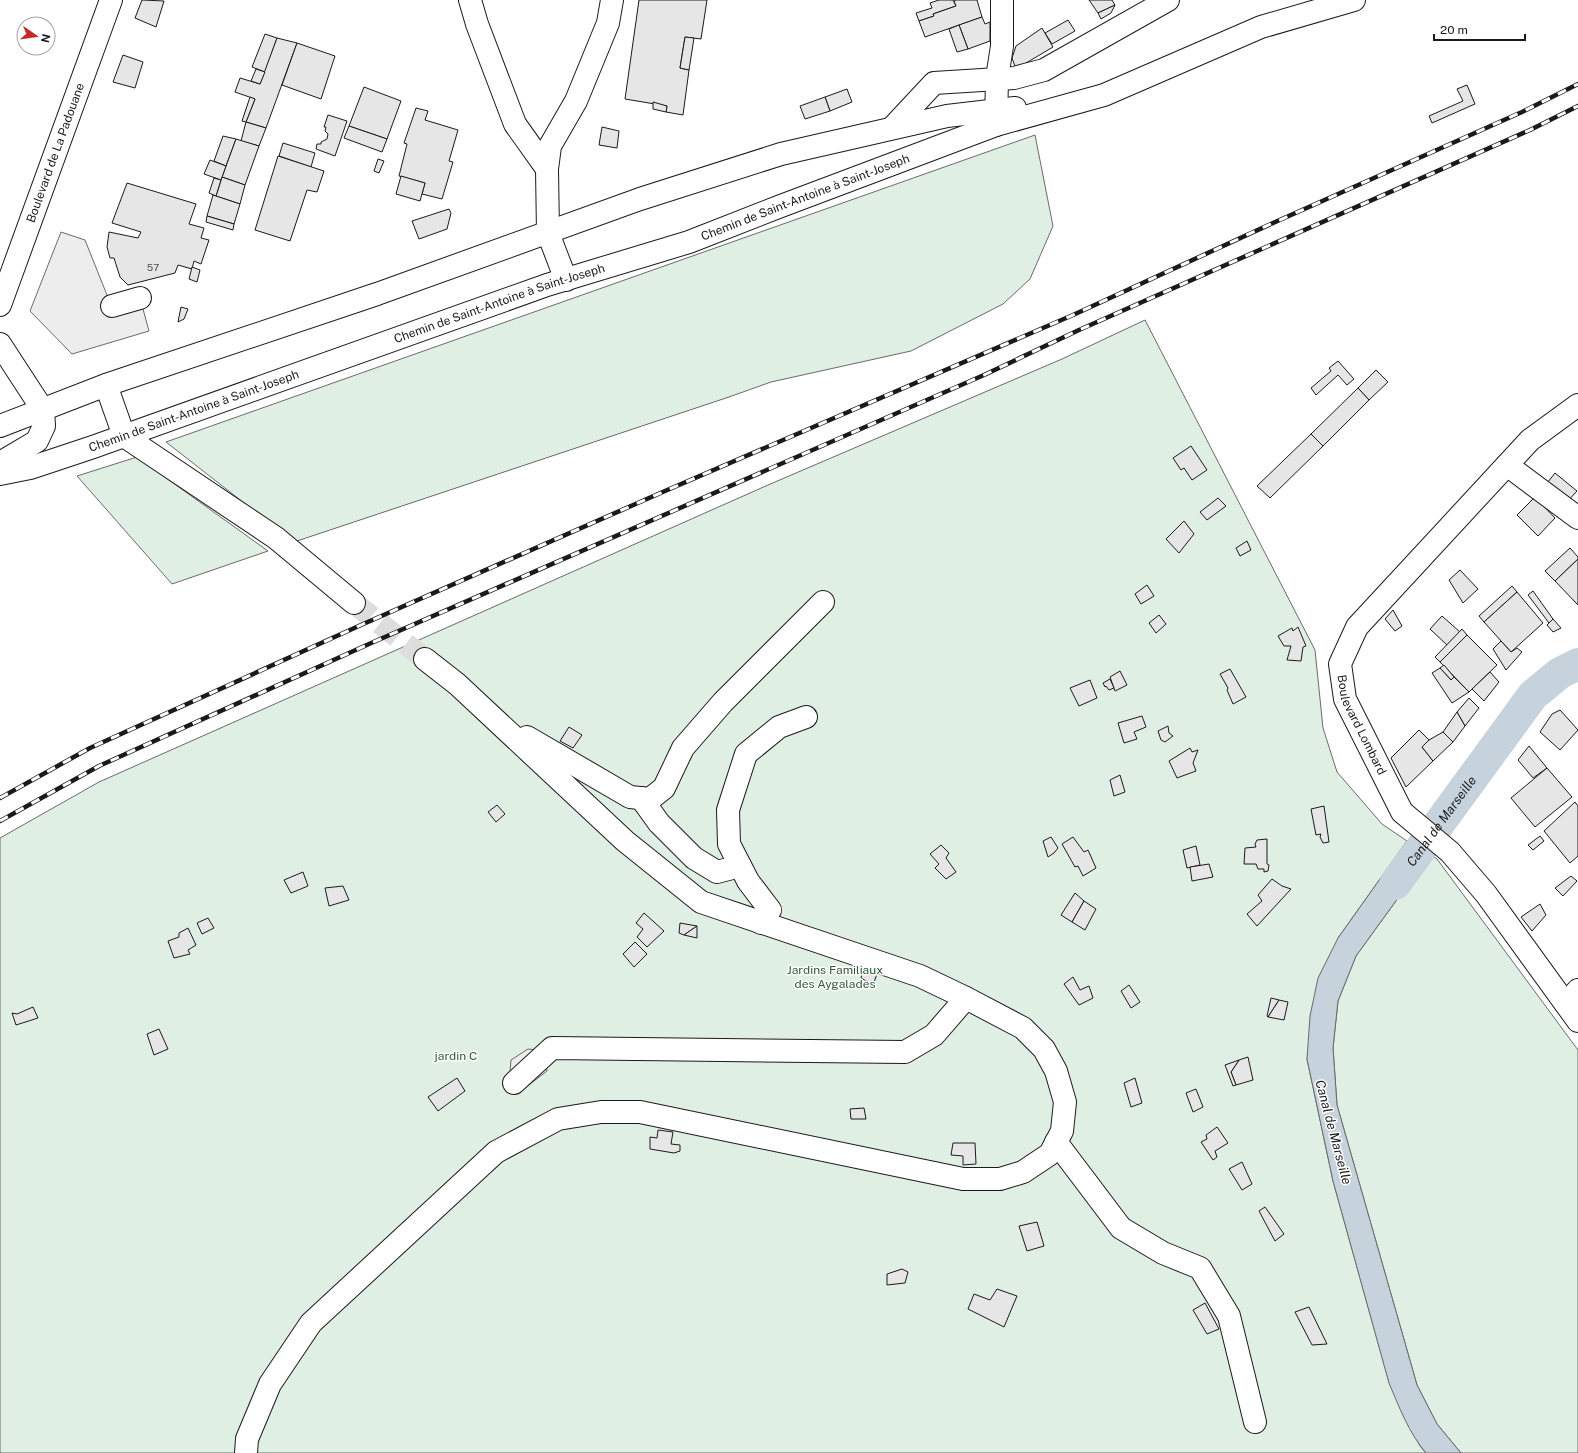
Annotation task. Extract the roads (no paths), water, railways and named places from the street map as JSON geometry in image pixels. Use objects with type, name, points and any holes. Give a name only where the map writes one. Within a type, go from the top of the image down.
[{"type":"main road","name":"Boulevard de La Padouane","points":[[0,305],[111,0]]},
{"type":"main road","points":[[470,0],[477,24],[515,124],[547,168]]},
{"type":"main road","points":[[566,280],[548,232],[547,168],[550,146],[576,101],[608,23],[612,0]]},
{"type":"main road","points":[[995,118],[997,78],[1002,46],[1002,0]]},
{"type":"main road","points":[[892,128],[934,83],[1014,78],[1044,70],[1168,0]]},
{"type":"main road","name":"Chemin de Saint-Antoine à Saint-Joseph","points":[[0,474],[30,468],[124,436],[540,288],[689,242],[995,118],[1104,95],[1261,27],[1354,0]]},
{"type":"main road","name":"Chemin de Saint-Antoine à Saint-Joseph","points":[[0,426],[106,385],[369,297],[640,200],[781,154],[947,116],[995,118]]},
{"type":"main road","points":[[112,306],[140,298]]},
{"type":"main road","points":[[0,344],[43,410],[44,426],[37,441],[0,463]]},
{"type":"main road","points":[[0,376],[21,376]]},
{"type":"main road","points":[[106,385],[124,436],[276,538],[354,602]]},
{"type":"main road","name":"Boulevard Lombard","points":[[1574,1005],[1486,894],[1450,852],[1402,812],[1345,699],[1340,664],[1357,627],[1530,440],[1578,405]]},
{"type":"main road","points":[[1508,465],[1578,518]]},
{"type":"main road","points":[[491,716],[630,797],[650,799],[664,788],[683,748],[723,702],[823,602]]},
{"type":"main road","points":[[246,1453],[247,1439],[270,1384],[311,1322],[496,1152],[558,1119],[601,1112],[640,1112],[963,1179],[1000,1179],[1023,1172],[1050,1154],[1062,1131],[1065,1102],[1056,1071],[1044,1049],[1023,1028],[920,976],[701,902],[625,841],[457,684],[425,659]]},
{"type":"main road","points":[[761,923],[770,910],[748,882],[729,844],[728,810],[746,754],[779,727],[806,717]]},
{"type":"main road","points":[[641,798],[659,823],[694,858],[717,872],[740,866]]},
{"type":"main road","points":[[514,1082],[552,1048],[905,1052],[934,1035],[966,998]]},
{"type":"main road","points":[[1056,1142],[1120,1228],[1162,1253],[1200,1268],[1229,1316],[1255,1422]]},
{"type":"water","points":[[1407,841],[1430,854],[1356,956],[1338,1001],[1333,1048],[1337,1105],[1417,1385],[1437,1424],[1461,1453],[1426,1453],[1409,1428],[1389,1383],[1333,1181],[1307,1059],[1310,1016],[1318,978],[1338,938]]},
{"type":"waterway","name":"Canal de Marseille","points":[[1395,884],[1533,695],[1560,673],[1578,664]]},
{"type":"tunnel","points":[[354,603],[425,659]]},
{"type":"railway","points":[[0,798],[90,748],[361,625],[665,491],[1073,315],[1273,223],[1522,112],[1578,84]]},
{"type":"railway","points":[[0,821],[99,766],[369,644],[984,375],[1079,330],[1530,130],[1578,106]]},
{"type":"park label","name":"Jardins Familiaux des Aygalades","points":[[835,977]]},
{"type":"park label","name":"jardin C","points":[[456,1056]]}]
